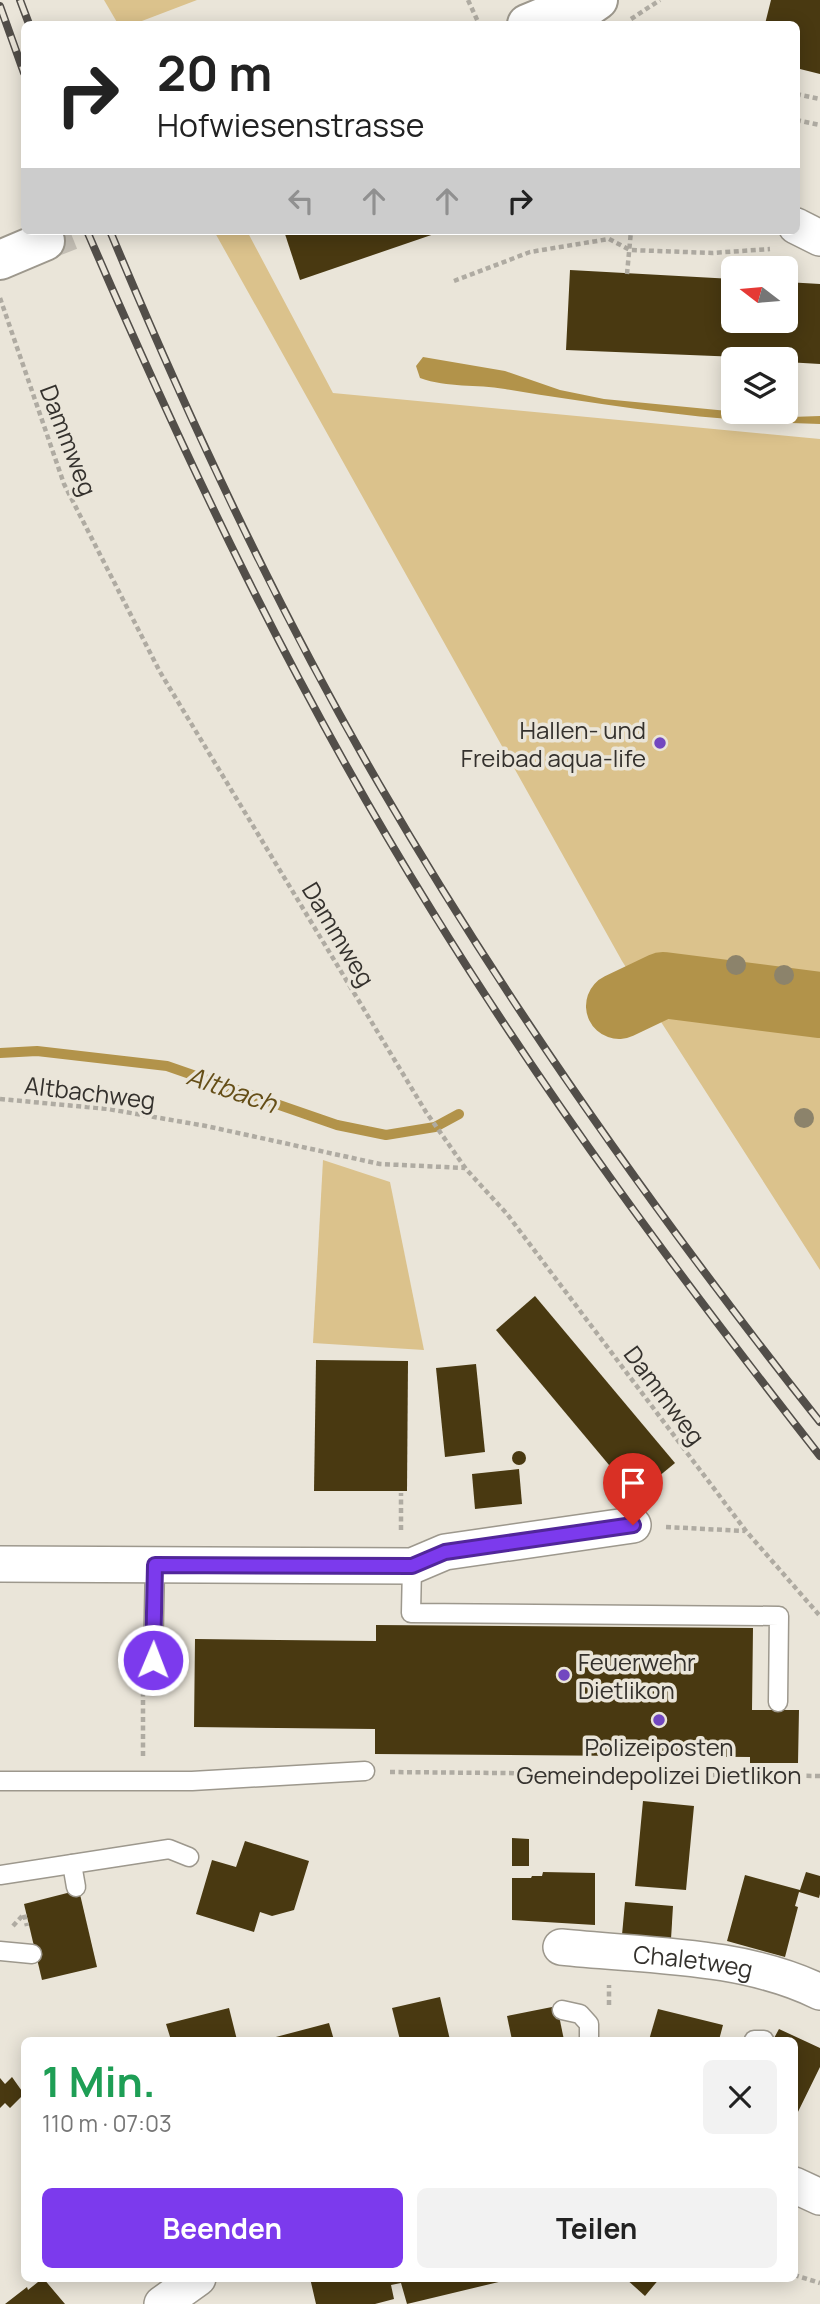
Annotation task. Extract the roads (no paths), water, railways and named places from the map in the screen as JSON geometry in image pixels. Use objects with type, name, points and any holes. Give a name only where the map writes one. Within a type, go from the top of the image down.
[{"type":"street","points":[[534,21],[551,14],[586,13]]},
{"type":"street","points":[[0,260],[45,241]]},
{"type":"street","points":[[0,1564],[155,1565],[445,1552],[633,1525]]},
{"type":"street","name":"Chaletweg","points":[[561,1947],[714,1962],[798,1981],[820,1992]]},
{"type":"street","points":[[798,2187],[820,2197]]},
{"type":"street","points":[[162,2304],[193,2282]]},
{"type":"lane","points":[[406,1552],[411,1613],[779,1616],[778,1702]]},
{"type":"lane","points":[[153,1660],[155,1565]]},
{"type":"lane","points":[[0,1781],[192,1781],[365,1771]]},
{"type":"lane","points":[[0,1875],[169,1849],[189,1857]]},
{"type":"lane","points":[[72,1864],[76,1886]]},
{"type":"lane","points":[[0,1951],[32,1954]]},
{"type":"lane","points":[[562,2010],[580,2014],[589,2025],[589,2037]]},
{"type":"waterway","name":"Altbach","points":[[619,1006],[663,985],[820,1005]]},
{"type":"waterway","name":"Altbach","points":[[0,1053],[37,1051],[167,1066],[337,1125],[386,1135],[435,1127],[459,1114]]},
{"type":"tunnel","points":[[45,241],[60,235]]},
{"type":"railway","points":[[20,0],[28,21]]},
{"type":"railway","points":[[0,6],[21,65]]},
{"type":"railway","points":[[89,235],[205,492],[290,662],[335,746],[432,911],[523,1052],[618,1189],[820,1456]]},
{"type":"railway","points":[[112,235],[171,372],[269,581],[379,784],[480,950],[588,1111],[701,1268],[820,1422]]},
{"type":"place","name":"Hallen- und Freibad aqua-life","points":[[660,743]]},
{"type":"place","name":"Feuerwehr Dietlikon","points":[[564,1675]]},
{"type":"place","name":"Polizeiposten Gemeindepolizei Dietlikon","points":[[659,1720]]}]
